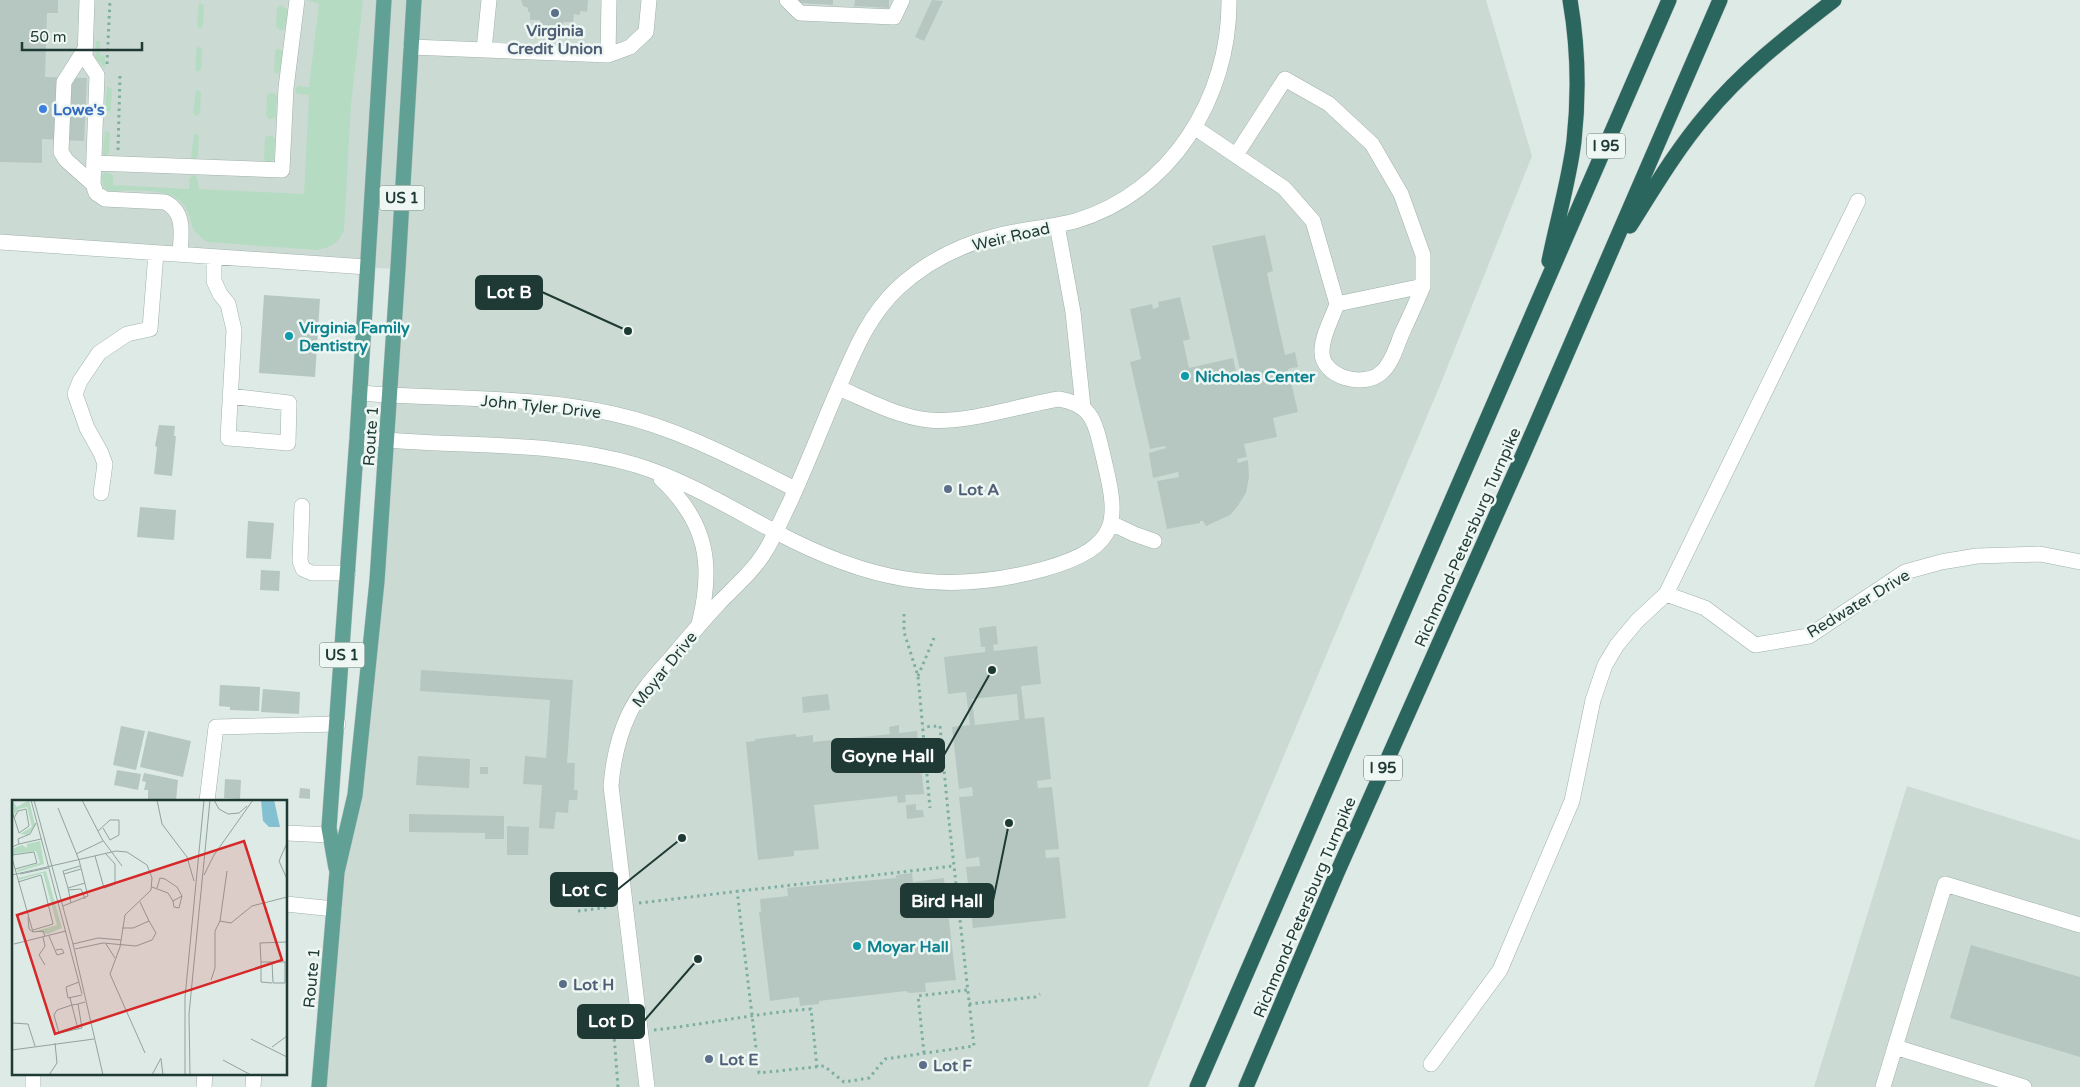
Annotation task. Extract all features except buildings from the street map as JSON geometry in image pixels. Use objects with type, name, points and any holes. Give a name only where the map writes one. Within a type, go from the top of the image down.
[{"type":"highway","points":[[1542,292],[1574,143],[1576,61],[1570,0]]},
{"type":"highway","name":"Richmond-Petersburg Turnpike","points":[[1197,1087],[1669,0]]},
{"type":"highway","name":"Richmond-Petersburg Turnpike","points":[[1246,1087],[1337,873],[1608,260],[1720,0]]},
{"type":"highway","points":[[1608,260],[1672,161],[1705,116],[1757,61],[1834,0]]},
{"type":"main road","name":"Route 1","points":[[337,872],[329,835],[360,393],[384,0]]},
{"type":"main road","name":"Route 1","points":[[319,1087],[337,872],[355,795],[377,581],[414,0]]},
{"type":"street","points":[[87,0],[84,57],[97,75],[93,184],[96,193],[105,199],[165,202],[174,206],[181,223],[180,254]]},
{"type":"street","points":[[94,163],[282,170],[286,88],[297,0]]},
{"type":"street","points":[[484,50],[489,0]]},
{"type":"street","points":[[608,55],[609,0]]},
{"type":"street","points":[[411,47],[608,55],[630,47],[646,32],[649,0]]},
{"type":"street","points":[[787,0],[800,13],[894,17],[902,0]]},
{"type":"street","name":"Weir Road","points":[[796,489],[864,332],[878,310],[897,289],[917,272],[967,245],[996,236],[1077,220],[1104,210],[1148,182],[1178,151],[1194,127],[1213,90],[1224,59],[1229,25],[1229,0]]},
{"type":"street","points":[[85,49],[64,82],[61,152],[66,160],[93,184]]},
{"type":"street","points":[[1194,127],[1284,188],[1313,221],[1337,304],[1324,340],[1322,354],[1328,365],[1338,374],[1363,382],[1375,378],[1389,364],[1424,286],[1423,255],[1401,194],[1372,144],[1329,104],[1285,79],[1236,155]]},
{"type":"street","points":[[1431,1064],[1500,970],[1572,801],[1593,700],[1605,665],[1616,645],[1637,621],[1666,594],[1858,201]]},
{"type":"street","points":[[1057,225],[1073,312],[1083,407]]},
{"type":"street","points":[[0,242],[367,267]]},
{"type":"street","points":[[101,493],[105,464],[87,428],[75,394],[80,381],[99,353],[127,334],[150,328],[156,253]]},
{"type":"street","points":[[214,257],[214,281],[220,294],[228,304],[234,330],[230,396],[228,438],[288,443],[289,403],[230,396]]},
{"type":"street","points":[[1337,304],[1424,286]]},
{"type":"street","points":[[357,438],[524,446],[590,454],[637,466],[692,488],[815,551],[862,569],[891,577],[945,584],[998,579],[1052,566],[1082,555],[1099,544],[1111,523],[1114,506],[1098,431],[1092,417],[1083,407],[1058,399],[963,418],[929,420],[900,412],[839,388]]},
{"type":"street","name":"John Tyler Drive","points":[[360,393],[557,404],[614,414],[672,431],[715,449],[796,489]]},
{"type":"street","points":[[655,473],[680,497],[700,534],[707,574],[705,600],[698,628]]},
{"type":"street","name":"Moyar Drive","points":[[647,1087],[611,786],[618,743],[630,712],[640,695],[762,556],[776,532],[796,489]]},
{"type":"street","points":[[302,506],[300,561],[302,569],[312,572],[348,573]]},
{"type":"street","points":[[1111,523],[1154,541]]},
{"type":"street","name":"Redwater Drive","points":[[1666,594],[1705,608],[1755,645],[1809,636],[1906,572],[1941,562],[1977,556],[2040,554],[2080,562]]},
{"type":"street","points":[[207,800],[216,727],[338,724]]},
{"type":"street","points":[[288,833],[329,835]]},
{"type":"street","points":[[1883,1087],[1945,884],[2080,925]]},
{"type":"street","points":[[288,904],[334,909]]},
{"type":"street","points":[[1895,1047],[1989,1082],[2024,1087]]},
{"type":"street","points":[[33,1074],[33,1087]]},
{"type":"street","points":[[204,1087],[205,1074]]},
{"type":"street","points":[[253,1087],[254,1074]]},
{"type":"path","points":[[107,67],[110,0]]},
{"type":"path","points":[[117,164],[120,76]]},
{"type":"path","points":[[904,614],[904,632],[918,676],[930,808]]},
{"type":"path","points":[[918,676],[934,638]]},
{"type":"path","points":[[737,890],[759,1073],[824,1066],[844,1082],[869,1078],[886,1059],[974,1046],[953,866],[940,726],[923,727]]},
{"type":"path","points":[[578,911],[737,890],[953,866]]},
{"type":"path","points":[[924,1053],[918,996],[967,990]]},
{"type":"path","points":[[969,1004],[1035,997],[1040,994]]},
{"type":"path","points":[[618,1087],[614,1035],[710,1023],[751,1014],[811,1009],[817,1067]]},
{"type":"shaded area","points":[[0,0],[1486,0],[1532,156],[1441,383],[1210,931],[1148,1087],[326,1087],[397,269],[0,249]]},
{"type":"shaded area","points":[[1907,786],[2080,840],[2080,1087],[1814,1087]]},
{"type":"green space","points":[[307,0],[363,0],[351,104],[344,230],[337,242],[317,250],[207,242],[194,230],[185,207],[179,200],[150,191],[108,191],[103,186],[101,176],[106,172],[113,175],[113,185],[189,189],[189,179],[193,175],[197,177],[199,189],[304,194],[309,95],[297,94],[295,89],[298,86],[309,87],[319,4]]},
{"type":"green space","points":[[199,2],[204,5],[203,26],[200,29],[197,26]]},
{"type":"green space","points":[[281,5],[288,10],[285,28],[282,31],[276,27],[277,8]]},
{"type":"green space","points":[[96,41],[100,41],[100,55],[105,56],[105,68],[95,58]]},
{"type":"green space","points":[[197,46],[202,49],[201,69],[198,72],[195,69]]},
{"type":"green space","points":[[278,48],[283,52],[280,72],[276,74],[274,71],[275,51]]},
{"type":"green space","points":[[107,86],[112,89],[111,110],[108,112],[105,109]]},
{"type":"green space","points":[[196,90],[201,92],[200,113],[196,116],[193,113]]},
{"type":"green space","points":[[274,93],[277,96],[276,116],[274,119],[269,119],[266,116],[267,95]]},
{"type":"green space","points":[[105,130],[110,133],[109,153],[106,156],[103,154]]},
{"type":"green space","points":[[194,133],[199,136],[198,157],[194,159],[191,157]]},
{"type":"green space","points":[[272,136],[275,139],[274,159],[271,162],[266,162],[264,159],[265,138]]},
{"type":"place","name":"Virginia Credit Union","points":[[555,13]]},
{"type":"place","name":"Lowe's","points":[[43,109]]},
{"type":"place","name":"Lot B","points":[[628,331]]},
{"type":"place","name":"Virginia Family Dentistry","points":[[289,336]]},
{"type":"place","name":"Nicholas Center","points":[[1185,376]]},
{"type":"place","name":"Lot A","points":[[948,489]]},
{"type":"place","name":"Goyne Hall","points":[[992,670]]},
{"type":"place","name":"Bird Hall","points":[[1009,823]]},
{"type":"place","name":"Lot C","points":[[682,838]]},
{"type":"place","name":"Moyar Hall","points":[[857,946]]},
{"type":"place","name":"Lot D","points":[[698,959]]},
{"type":"place","name":"Lot H","points":[[563,984]]},
{"type":"place","name":"Lot E","points":[[709,1059]]},
{"type":"place","name":"Lot F","points":[[923,1065]]}]
